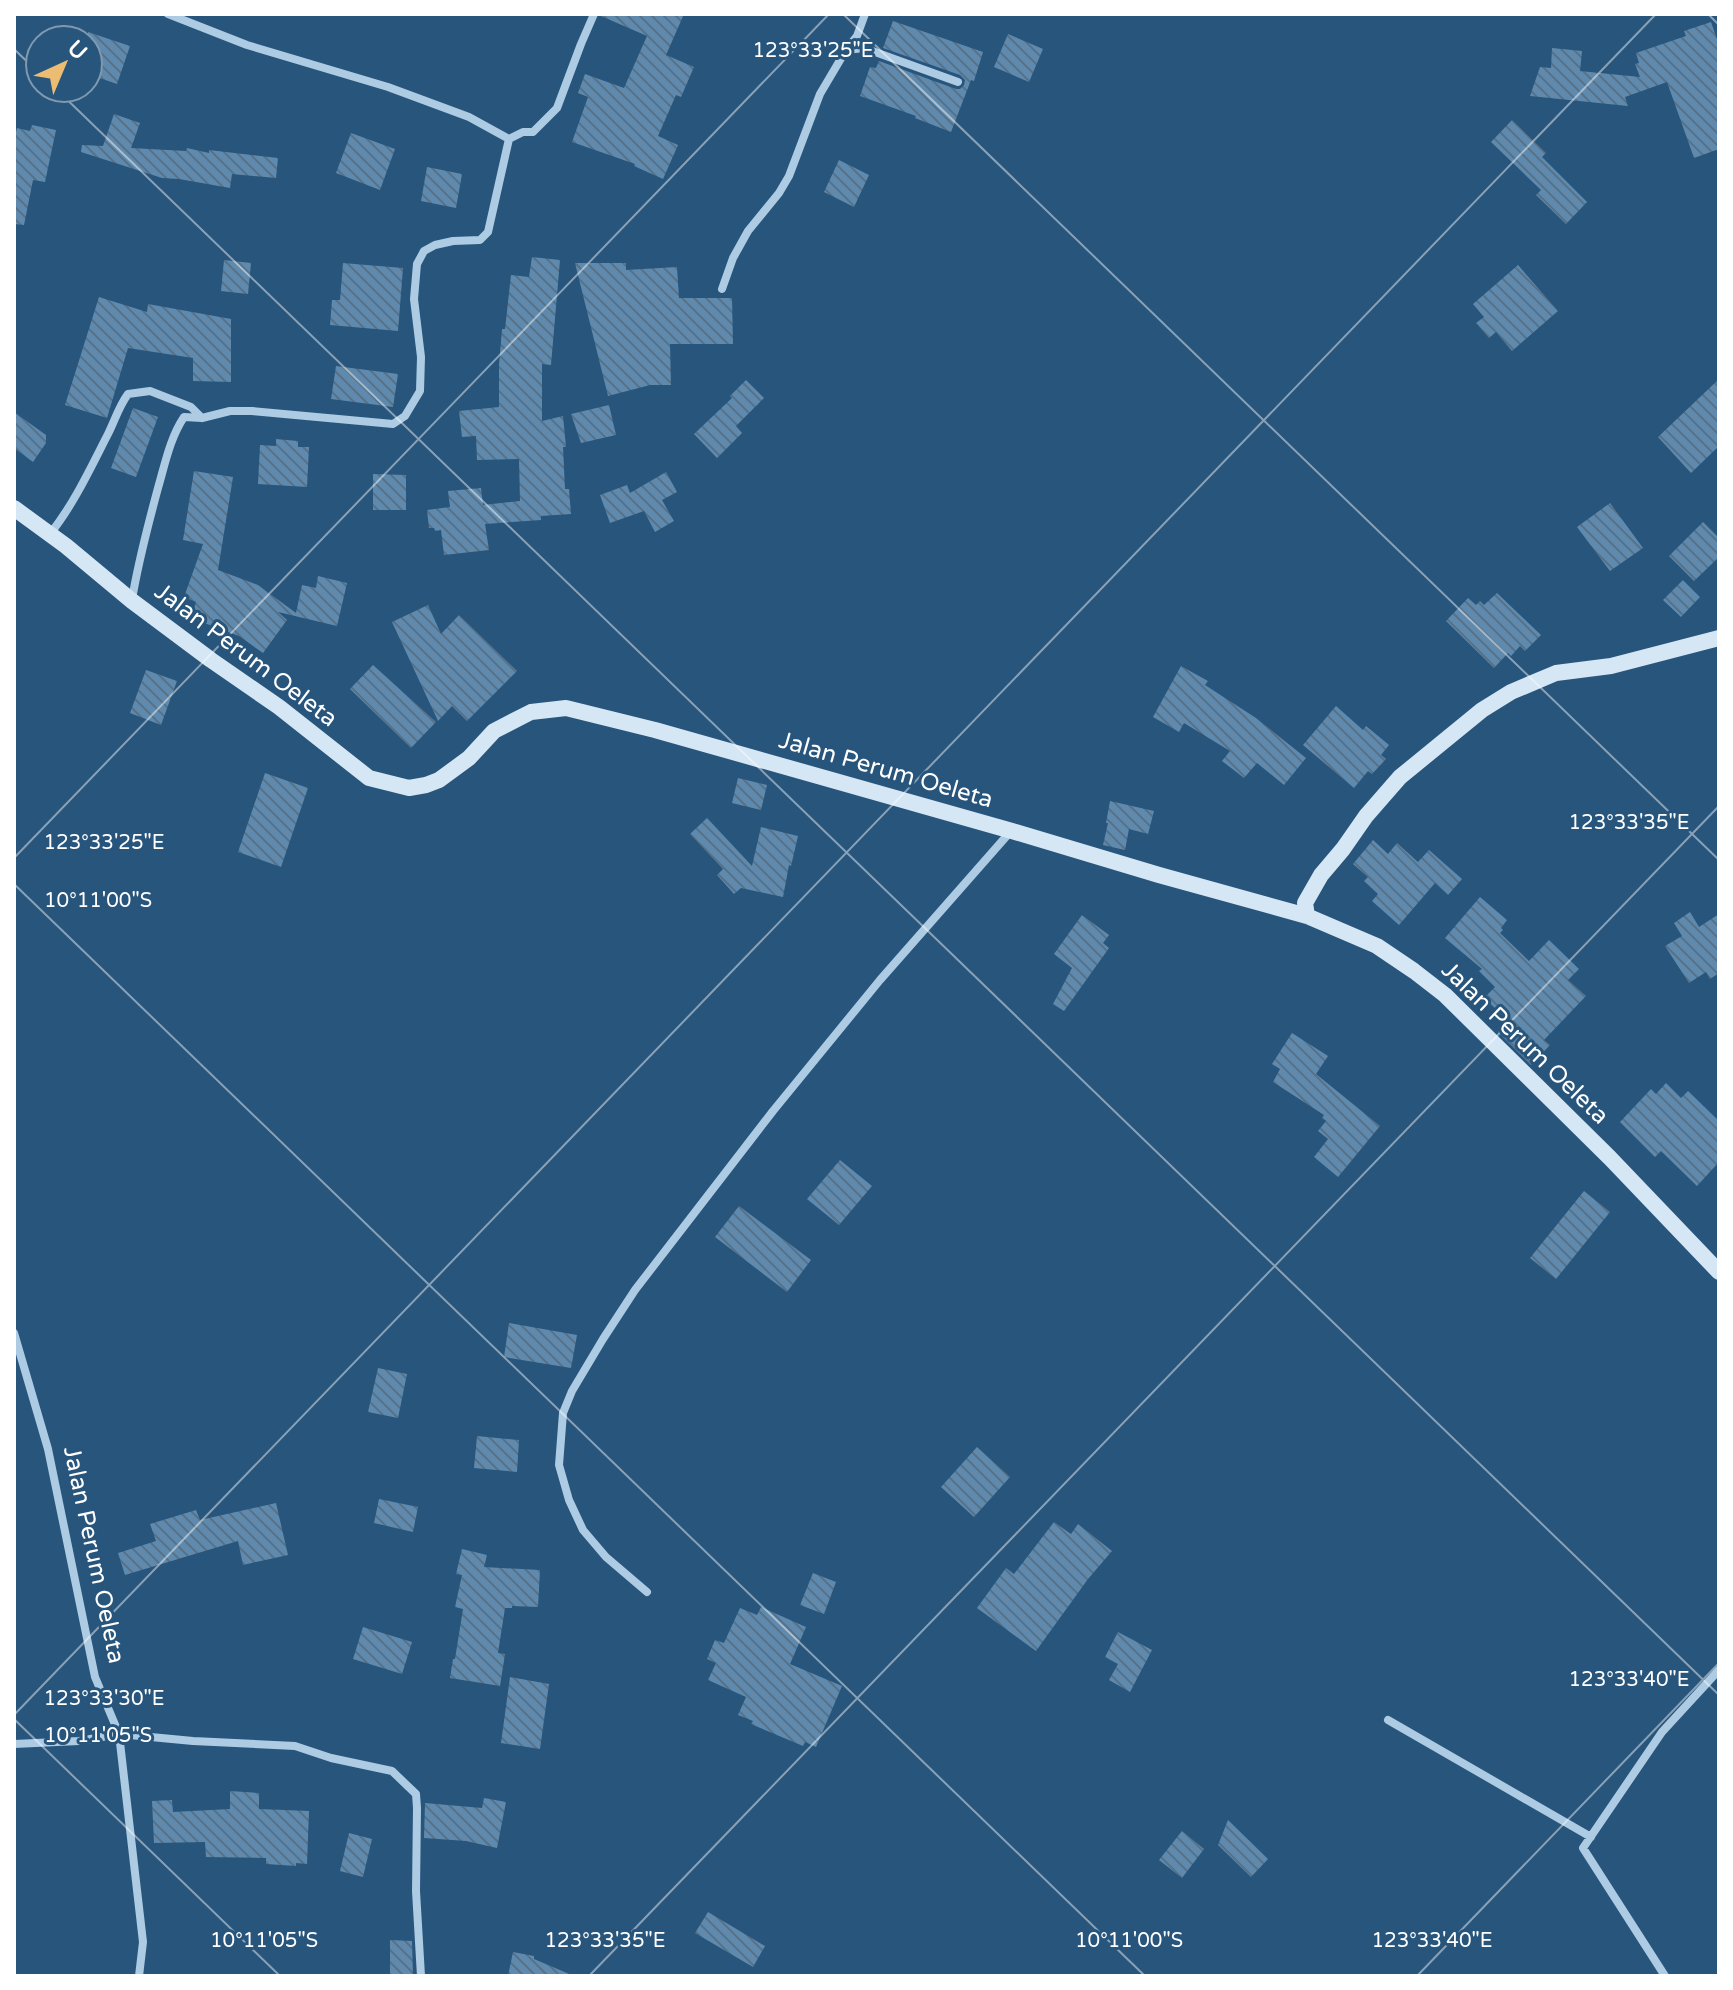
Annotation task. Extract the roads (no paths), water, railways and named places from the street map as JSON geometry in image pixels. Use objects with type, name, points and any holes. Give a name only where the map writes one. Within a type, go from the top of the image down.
[{"type":"street","points":[[168,14],[247,45],[388,87],[469,117],[509,139]]},
{"type":"street","points":[[509,139],[523,132],[533,132],[557,108],[594,14]]},
{"type":"street","points":[[722,289],[733,258],[748,231],[789,176],[820,94],[857,36],[865,14]]},
{"type":"street","points":[[846,50],[864,48],[958,82]]},
{"type":"street","points":[[132,601],[138,562],[176,428],[184,417],[202,418],[230,411],[252,411],[393,424],[405,416],[420,391],[421,357],[414,299],[417,264],[424,251],[435,245],[480,240],[488,232],[509,139]]},
{"type":"street","points":[[49,534],[62,519],[128,394],[150,391],[191,407],[202,418]]},
{"type":"street","name":"Jalan Perum Oeleta","points":[[14,508],[132,601],[279,707],[369,778],[390,785],[409,788],[439,780],[469,758],[494,731],[531,712],[566,708],[655,730],[1307,916],[1377,946],[1445,995],[1610,1158],[1719,1272]]},
{"type":"street","points":[[1307,916],[1305,903],[1321,875],[1366,816],[1400,777],[1482,710],[1511,692],[1556,673],[1611,666],[1719,638]]},
{"type":"street","points":[[647,1592],[606,1557],[583,1530],[569,1500],[559,1465],[563,1413],[572,1391],[635,1290],[773,1111],[880,980],[1012,831]]},
{"type":"street","name":"Jalan Perum Oeleta","points":[[14,1333],[48,1449],[95,1677],[119,1734],[143,1942],[139,1976]]},
{"type":"street","points":[[1665,1976],[1583,1848],[1662,1732],[1719,1670]]},
{"type":"street","points":[[1388,1720],[1591,1837]]},
{"type":"street","points":[[14,1744],[79,1741],[119,1734],[295,1746],[331,1758],[392,1771],[416,1794],[416,1891],[421,1976]]}]
